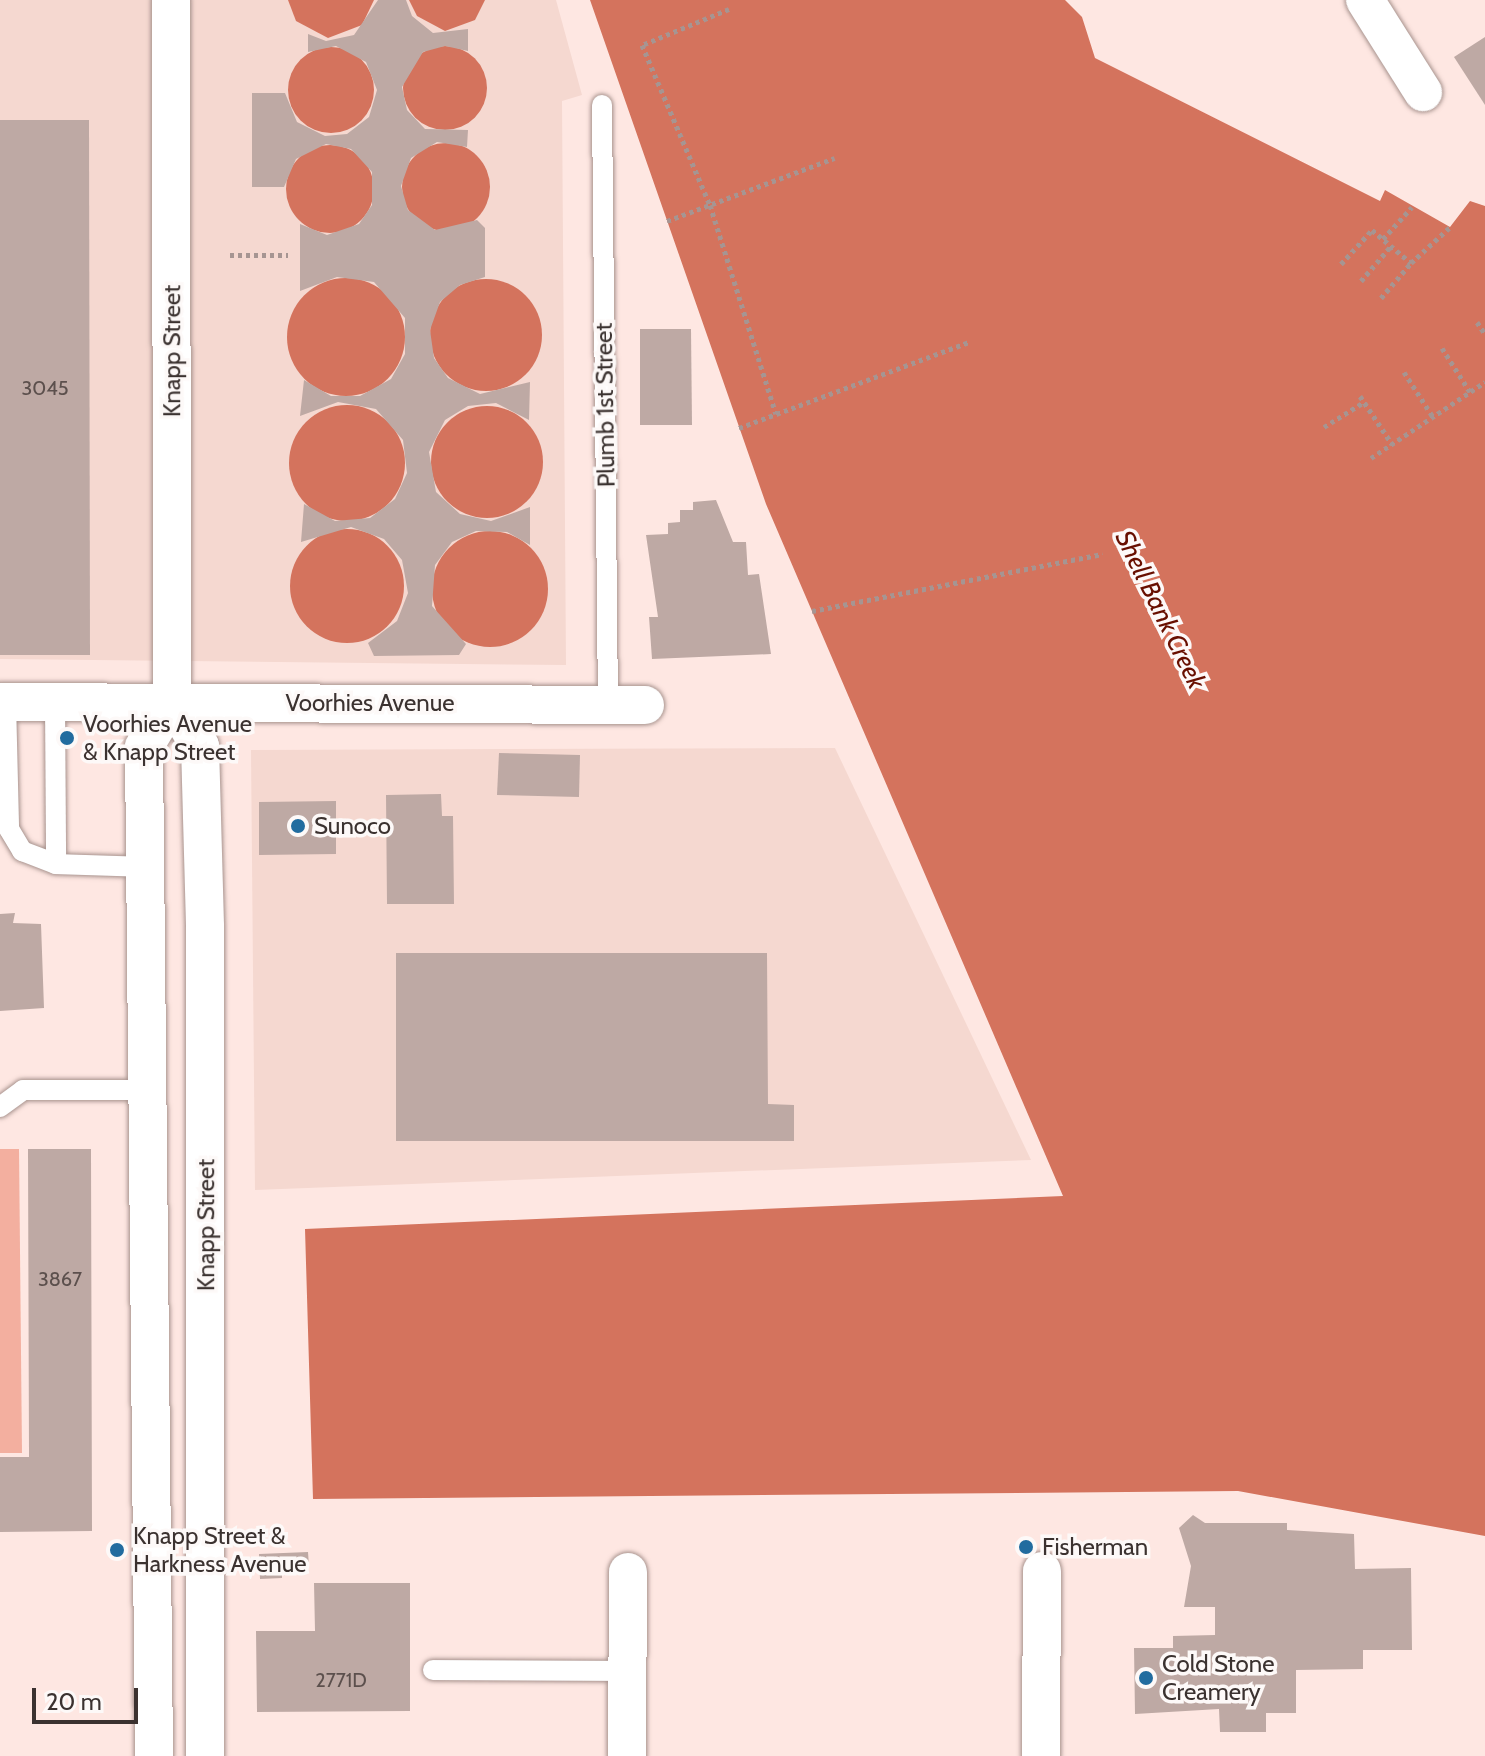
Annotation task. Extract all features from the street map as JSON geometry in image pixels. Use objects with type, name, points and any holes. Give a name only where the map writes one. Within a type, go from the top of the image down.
[{"type":"street","name":"Knapp Street","points":[[171,0],[172,701],[200,746],[202,821],[205,1756]]},
{"type":"street","points":[[1365,0],[1423,92]]},
{"type":"street","points":[[154,1756],[144,747],[172,701]]},
{"type":"street","name":"Voorhies Avenue","points":[[3,702],[626,705]]},
{"type":"street","points":[[1041,1756],[1042,1571]]},
{"type":"street","points":[[627,1756],[628,1572]]},
{"type":"lane","name":"Plumb 1st Street","points":[[602,105],[626,705]]},
{"type":"lane","points":[[3,702],[9,829],[22,851],[56,864],[146,867]]},
{"type":"lane","points":[[55,702],[56,864]]},
{"type":"lane","points":[[0,1107],[23,1090],[149,1090]]},
{"type":"lane","points":[[433,1670],[627,1671]]},
{"type":"path","points":[[729,9],[642,45],[710,205],[776,414]]},
{"type":"path","points":[[667,221],[835,158]]},
{"type":"path","points":[[1383,239],[1412,207]]},
{"type":"path","points":[[1381,298],[1411,263],[1450,227]]},
{"type":"path","points":[[1341,264],[1372,230],[1411,263]]},
{"type":"path","points":[[1361,281],[1391,246]]},
{"type":"path","points":[[230,255],[288,255]]},
{"type":"path","points":[[1477,322],[1485,334]]},
{"type":"path","points":[[739,428],[969,342]]},
{"type":"path","points":[[1442,348],[1470,392]]},
{"type":"path","points":[[1404,372],[1433,417]]},
{"type":"path","points":[[1371,458],[1485,382]]},
{"type":"path","points":[[1360,396],[1392,444]]},
{"type":"path","points":[[1324,427],[1364,402]]},
{"type":"path","points":[[812,611],[1102,554]]},
{"type":"shaded area","points":[[0,0],[556,0],[582,95],[562,101],[566,665],[0,659]]},
{"type":"shaded area","points":[[835,748],[1031,1160],[255,1190],[251,750]]},
{"type":"shaded area","points":[[0,1149],[19,1149],[22,1453],[0,1453]]},
{"type":"water","points":[[288,0],[374,0],[362,25],[328,38],[296,21]]},
{"type":"water","points":[[409,0],[485,0],[475,20],[445,31],[417,16]]},
{"type":"water","name":"Shell Bank Creek","points":[[590,0],[1065,0],[1082,17],[1095,58],[1380,201],[1385,190],[1450,227],[1470,201],[1485,206],[1485,1536],[1238,1491],[313,1499],[305,1229],[1063,1196],[766,504]]},
{"type":"water","points":[[437,46],[453,46],[469,53],[480,64],[487,88],[484,104],[475,118],[453,130],[437,130],[421,123],[410,112],[403,96],[403,80],[410,64],[421,53]]},
{"type":"water","points":[[323,47],[339,47],[362,59],[371,73],[374,90],[371,107],[362,121],[339,133],[323,133],[307,126],[295,114],[288,98],[288,82],[295,66],[307,54]]},
{"type":"water","points":[[446,143],[463,147],[477,156],[486,170],[490,187],[486,204],[477,218],[463,227],[446,231],[429,227],[415,218],[406,204],[402,187],[406,170],[415,156],[429,147]]},
{"type":"water","points":[[330,145],[347,149],[361,158],[370,172],[374,189],[370,206],[361,220],[347,229],[330,233],[313,229],[299,220],[290,206],[286,189],[290,172],[299,158],[313,149]]},
{"type":"water","points":[[346,278],[369,282],[388,295],[401,314],[405,337],[401,360],[388,379],[369,392],[346,396],[323,392],[304,379],[291,360],[287,337],[291,314],[304,295],[323,282]]},
{"type":"water","points":[[486,279],[507,284],[525,296],[537,314],[542,335],[537,356],[525,374],[507,386],[486,391],[465,386],[447,374],[435,356],[430,335],[435,314],[447,296],[465,284]]},
{"type":"water","points":[[347,405],[369,410],[388,422],[400,441],[405,463],[400,485],[388,504],[369,516],[347,521],[325,516],[306,504],[294,485],[289,463],[294,441],[306,422],[325,410]]},
{"type":"water","points":[[487,406],[508,411],[526,423],[538,441],[543,462],[538,483],[526,501],[508,513],[487,518],[466,513],[448,501],[436,483],[431,462],[436,441],[448,423],[466,411]]},
{"type":"water","points":[[347,529],[379,538],[395,554],[404,586],[395,618],[379,634],[347,643],[315,634],[299,618],[290,586],[299,554],[315,538]]},
{"type":"water","points":[[490,531],[512,535],[531,548],[544,567],[548,589],[544,611],[531,630],[512,643],[490,647],[468,643],[449,630],[436,611],[432,589],[436,567],[449,548],[468,535]]},
{"type":"building","points":[[378,0],[406,0],[412,16],[433,33],[468,29],[468,51],[445,46],[423,52],[402,87],[407,110],[425,129],[468,130],[467,147],[437,142],[411,158],[401,186],[408,210],[435,230],[477,220],[485,228],[485,277],[460,285],[440,302],[430,330],[434,358],[448,378],[480,394],[530,382],[529,420],[496,403],[468,406],[445,420],[429,452],[436,492],[460,514],[491,521],[530,507],[530,545],[507,532],[476,531],[452,542],[435,565],[432,606],[466,644],[459,655],[374,656],[368,643],[397,621],[408,593],[402,560],[384,539],[351,527],[301,542],[304,504],[335,521],[370,518],[395,499],[407,473],[403,440],[376,409],[338,402],[300,416],[304,380],[331,396],[360,396],[391,379],[405,354],[405,318],[374,282],[337,277],[300,291],[300,224],[327,235],[359,224],[372,205],[372,172],[351,149],[326,144],[296,159],[284,187],[252,187],[252,93],[285,93],[297,122],[325,136],[347,134],[369,117],[377,90],[366,62],[336,46],[308,52],[308,34],[326,41],[354,35]]},
{"type":"building","points":[[1485,37],[1485,105],[1454,57]]},
{"type":"building","points":[[0,120],[89,120],[90,655],[0,655]]},
{"type":"building","points":[[640,329],[691,329],[692,425],[640,425]]},
{"type":"building","points":[[716,500],[733,542],[746,542],[748,575],[759,574],[771,654],[652,659],[649,617],[658,617],[646,535],[668,534],[668,523],[680,522],[680,510],[693,510],[693,502]]},
{"type":"building","points":[[499,753],[580,755],[579,797],[497,795]]},
{"type":"building","points":[[441,794],[442,816],[453,816],[454,904],[387,904],[386,795]]},
{"type":"building","points":[[336,801],[336,854],[259,855],[259,802]]},
{"type":"building","points":[[15,913],[13,923],[41,924],[44,1008],[0,1011],[0,914]]},
{"type":"building","points":[[396,953],[767,953],[768,1104],[794,1105],[794,1141],[396,1141]]},
{"type":"building","points":[[28,1149],[91,1149],[92,1531],[0,1532],[0,1457],[29,1457]]},
{"type":"building","points":[[1193,1515],[1205,1523],[1287,1523],[1287,1530],[1354,1534],[1355,1569],[1411,1568],[1412,1650],[1363,1650],[1363,1669],[1296,1670],[1296,1713],[1266,1713],[1266,1732],[1220,1732],[1219,1709],[1135,1714],[1134,1648],[1173,1648],[1173,1636],[1215,1635],[1215,1607],[1184,1607],[1191,1566],[1179,1528]]},
{"type":"building","points":[[308,1552],[309,1566],[282,1567],[282,1578],[260,1579],[259,1554]]},
{"type":"building","points":[[314,1583],[410,1583],[410,1711],[257,1712],[256,1631],[315,1631]]},
{"type":"place","name":"Voorhies Avenue & Knapp Street","points":[[67,738]]},
{"type":"place","name":"Sunoco","points":[[298,826]]},
{"type":"place","name":"Fisherman","points":[[1026,1547]]},
{"type":"place","name":"Knapp Street & Harkness Avenue","points":[[117,1550]]},
{"type":"place","name":"Cold Stone Creamery","points":[[1146,1678]]}]
